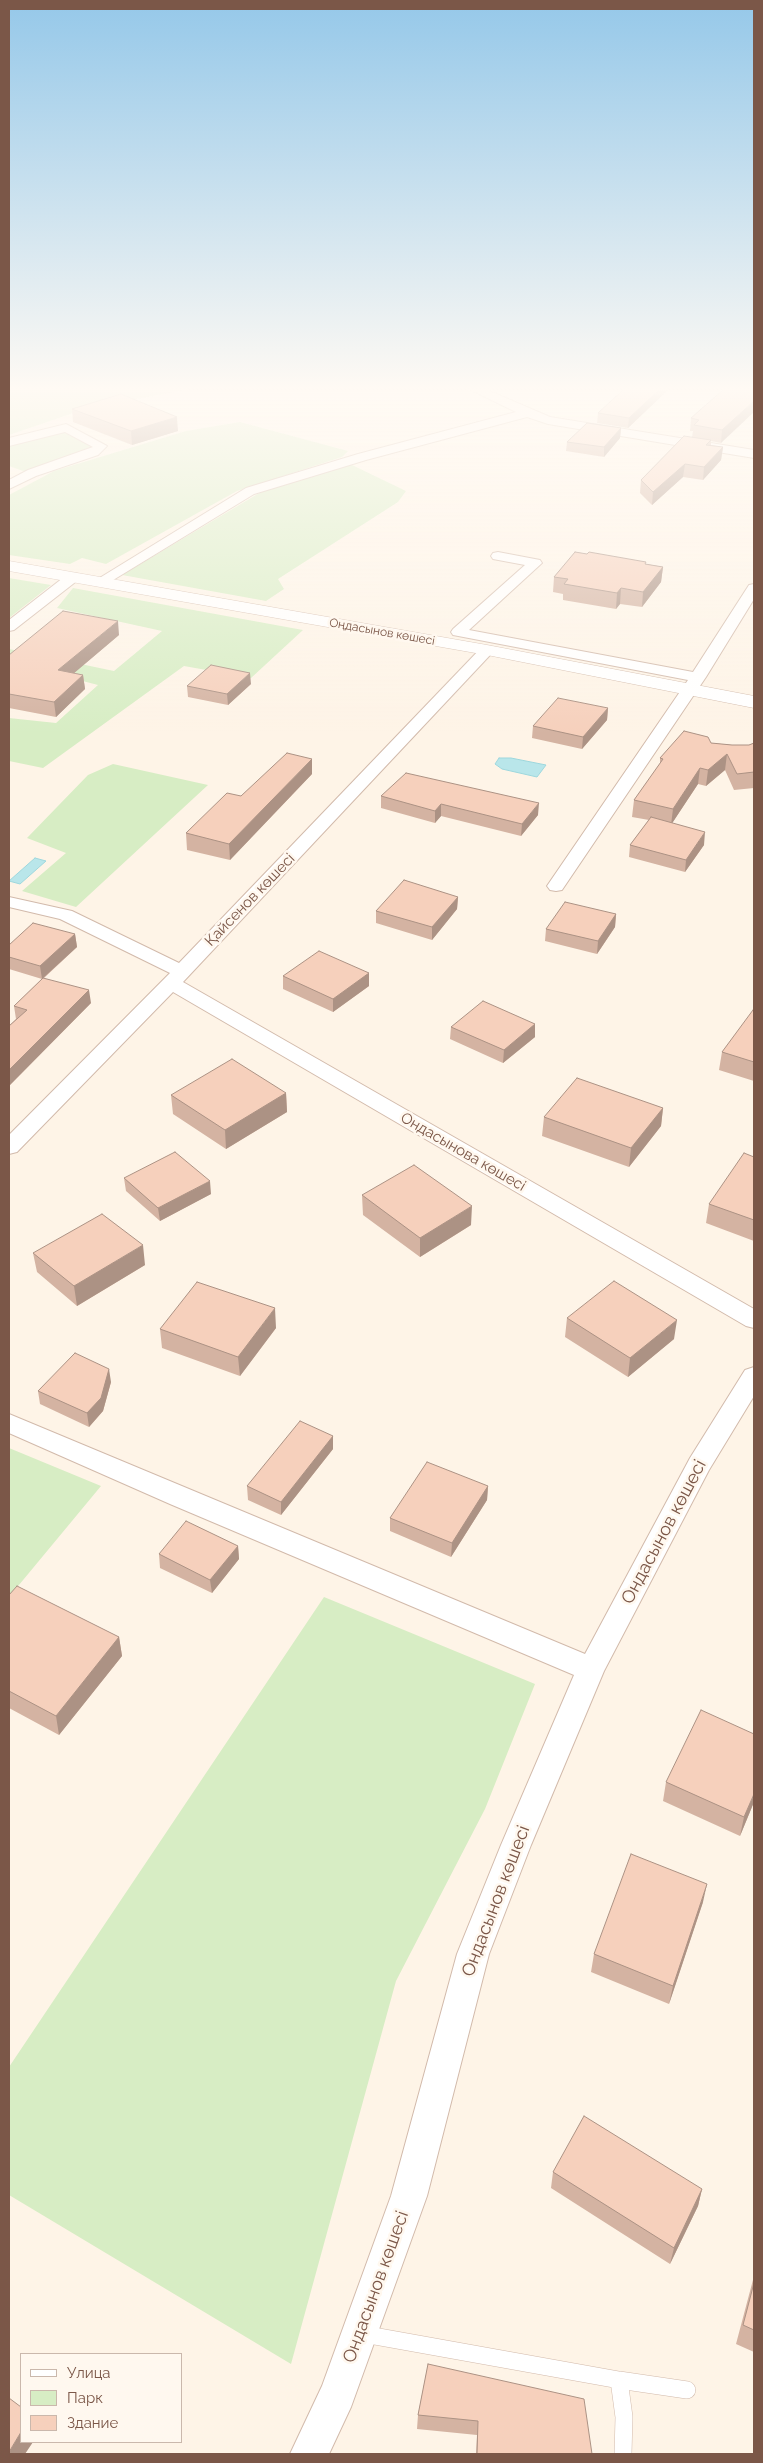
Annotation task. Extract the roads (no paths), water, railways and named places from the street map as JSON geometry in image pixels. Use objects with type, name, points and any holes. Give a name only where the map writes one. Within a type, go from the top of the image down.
[{"type":"street","points":[[100,582],[227,504]]},
{"type":"street","points":[[498,556],[535,563],[458,632],[694,683]]},
{"type":"street","name":"Оңдасынов көшесі","points":[[9,566],[487,650],[694,683],[754,702]]},
{"type":"street","points":[[9,627],[73,577]]},
{"type":"street","points":[[556,886],[694,683],[754,588]]},
{"type":"street","name":"Қайсенов көшесі","points":[[9,1147],[177,977],[487,650]]},
{"type":"street","name":"Ондасынова көшесі","points":[[9,902],[66,915],[177,977],[754,1320]]},
{"type":"street","name":"Ондасынов көшесі","points":[[309,2454],[338,2394],[409,2196],[473,1954],[516,1845],[591,1669],[698,1465],[754,1376]]},
{"type":"street","points":[[9,1423],[179,1497],[591,1669]]},
{"type":"lane","points":[[360,2334],[619,2380],[687,2390]]},
{"type":"lane","points":[[619,2380],[624,2417],[623,2454]]},
{"type":"water","points":[[499,758],[511,758],[546,765],[537,777],[502,769],[495,764]]},
{"type":"water","points":[[35,858],[46,861],[20,884],[9,881]]}]
